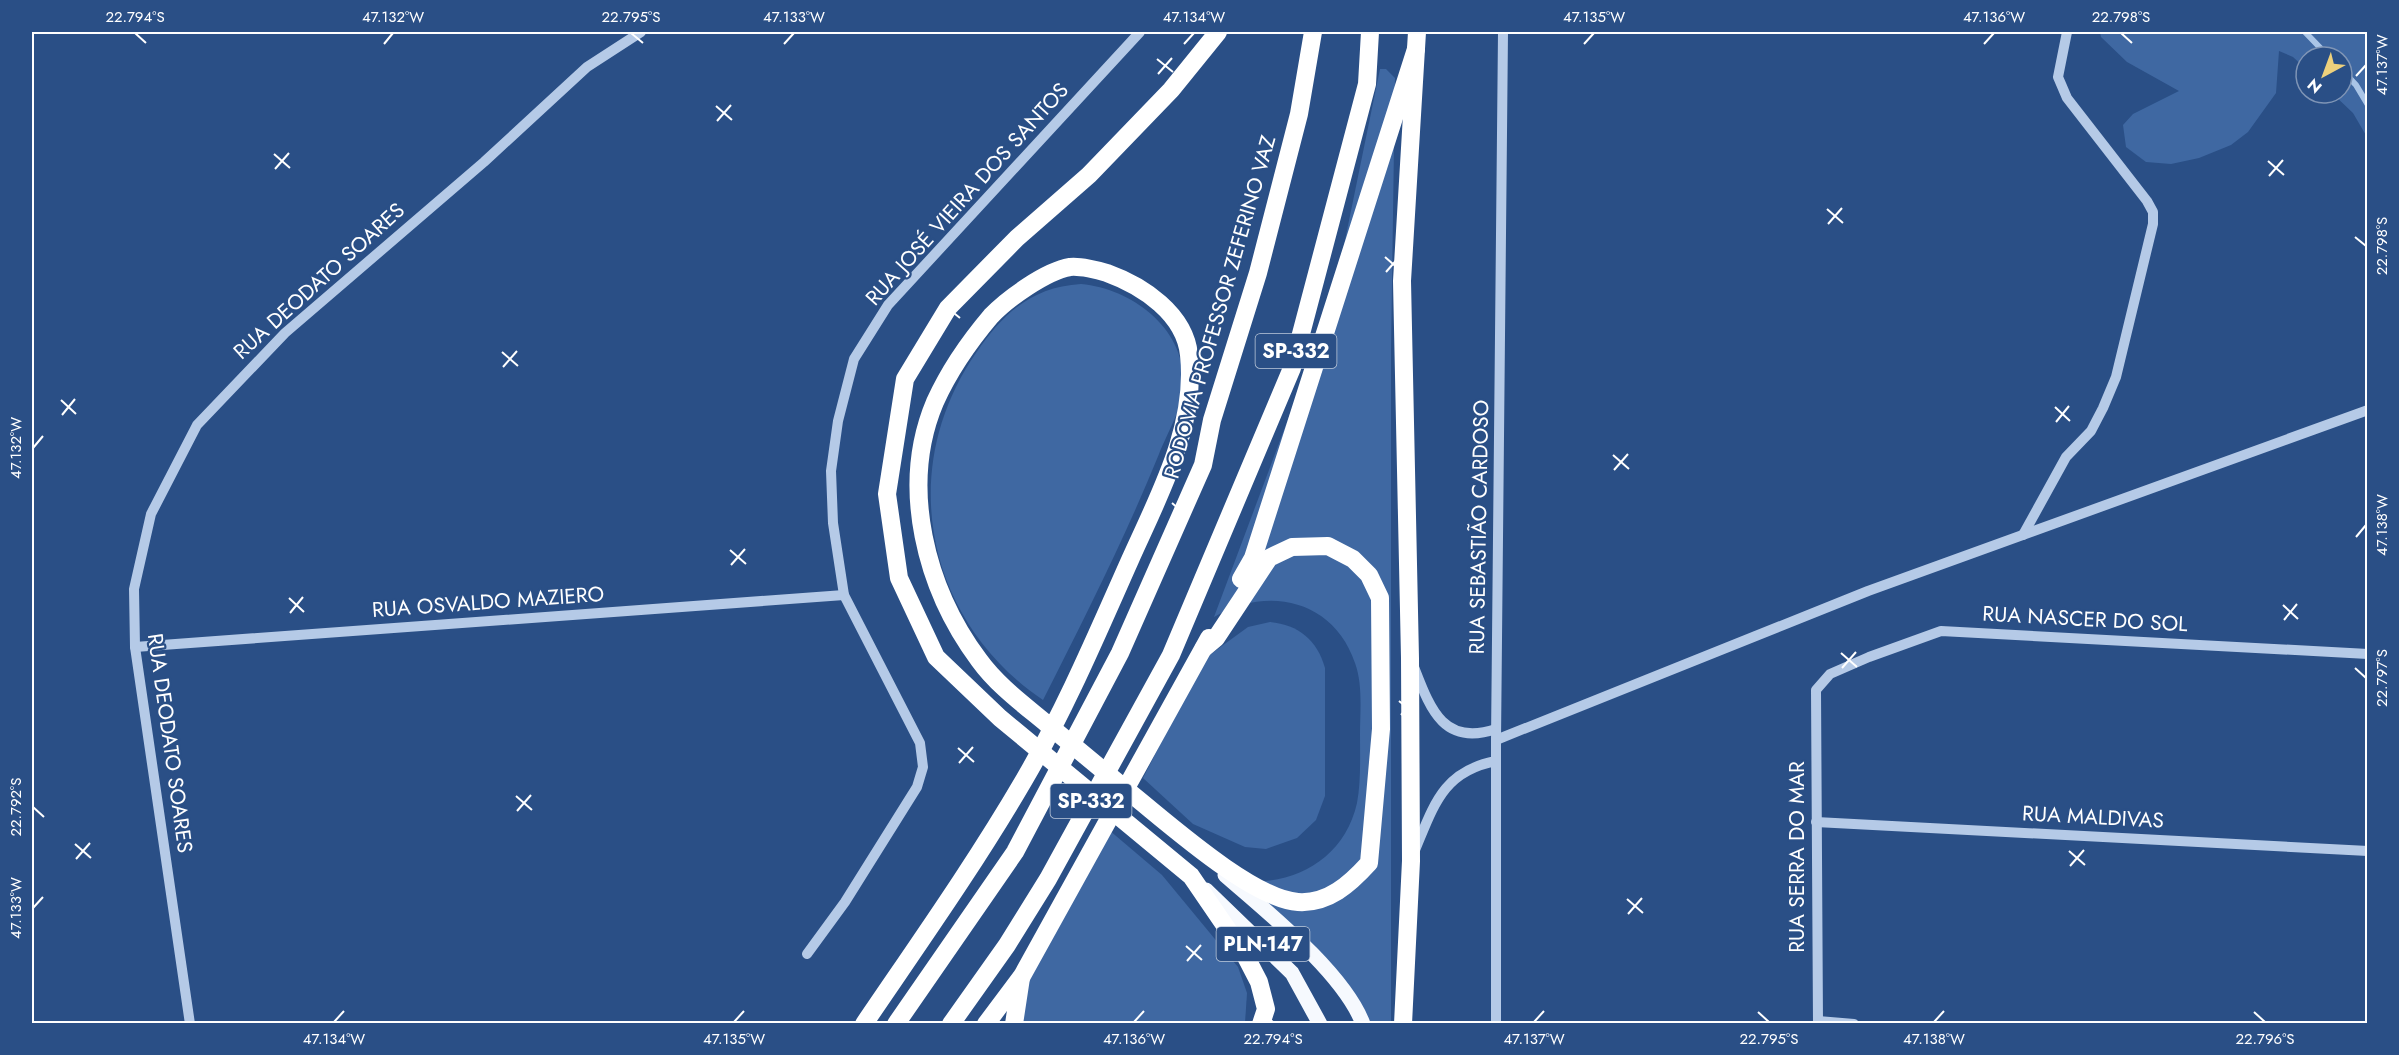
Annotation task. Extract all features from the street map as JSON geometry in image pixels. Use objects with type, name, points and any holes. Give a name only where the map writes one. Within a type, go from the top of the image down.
[{"type":"highway","points":[[1218,32],[1171,90],[1097,166],[1017,238],[948,308],[905,379],[887,494],[899,578],[936,657],[1000,717],[1191,876],[1245,955],[1259,981],[1266,1009],[1261,1023]]},
{"type":"highway","name":"RODOVIA PROFESSOR ZEFERINO VAZ","points":[[896,1023],[1015,852],[1120,653],[1203,465],[1212,420],[1258,273],[1299,114],[1313,32]]},
{"type":"highway","name":"SP-332","points":[[951,1023],[1007,945],[1048,879],[1176,644],[1292,368],[1367,84],[1370,32]]},
{"type":"highway","points":[[986,1023],[1022,975],[1253,558],[1416,40]]},
{"type":"highway","points":[[1402,1023],[1411,861],[1410,658],[1402,281],[1416,40]]},
{"type":"highway","points":[[864,1023],[978,855],[1027,776],[1087,657],[1176,454],[1188,403],[1189,352],[1180,326],[1161,304],[1138,288],[1104,272],[1071,267],[1041,279],[1001,305],[966,345],[934,405],[921,458],[920,517],[930,571],[951,614],[980,661],[1009,692],[1168,824],[1191,844],[1265,892],[1300,902],[1323,898],[1341,890],[1369,863],[1381,729],[1380,598],[1370,575],[1353,559],[1328,546],[1292,547],[1269,558],[1216,638],[1204,648]]},
{"type":"highway","points":[[1014,1023],[1022,975]]},
{"type":"main road","points":[[1191,844],[1279,923],[1324,968],[1357,1008],[1363,1023]]},
{"type":"main road","name":"PLN-147","points":[[1191,876],[1292,973],[1320,1023]]},
{"type":"street","name":"RUA DEODATO SOARES","points":[[190,1023],[135,647],[134,589],[151,514],[196,425],[285,333],[484,162],[587,67],[641,32]]},
{"type":"street","name":"RUA JOSÉ VIEIRA DOS SANTOS","points":[[807,954],[845,902],[917,787],[923,767],[920,743],[844,595],[833,523],[831,471],[838,421],[854,359],[888,305],[1140,32]]},
{"type":"street","name":"RUA SEBASTIÃO CARDOSO","points":[[1496,1023],[1496,735],[1503,32]]},
{"type":"street","points":[[2023,535],[2066,457],[2091,431],[2116,377],[2153,224],[2153,212],[2147,201],[2067,98],[2058,77],[2067,32]]},
{"type":"street","points":[[1410,658],[1430,707],[1439,720],[1453,731],[1496,735],[1868,591],[2367,410]]},
{"type":"street","name":"RUA OSVALDO MAZIERO","points":[[135,647],[844,595]]},
{"type":"street","name":"RUA NASCER DO SOL","points":[[1816,690],[1830,674],[1941,631],[2367,654]]},
{"type":"street","name":"RUA SERRA DO MAR","points":[[1816,690],[1818,1022]]},
{"type":"street","points":[[1411,861],[1439,796],[1459,773],[1474,765],[1496,761]]},
{"type":"street","name":"RUA MALDIVAS","points":[[1816,822],[2367,851]]},
{"type":"street","points":[[1818,1022],[1854,1023]]},
{"type":"shaded area","points":[[2100,32],[2367,32],[2367,137],[2353,113],[2345,105],[2354,105],[2354,45],[2294,45],[2294,58],[2279,51],[2276,93],[2248,132],[2231,145],[2199,158],[2171,164],[2146,162],[2126,147],[2123,125],[2133,114],[2179,91],[2127,62],[2101,37]]},
{"type":"shaded area","points":[[1380,69],[1386,69],[1395,78],[1391,351],[1391,1023],[1370,1023],[1304,937],[1245,881],[1283,878],[1316,864],[1342,839],[1351,822],[1357,803],[1360,769],[1361,708],[1358,671],[1355,663],[1345,642],[1332,625],[1315,612],[1297,604],[1277,601],[1256,602],[1235,607],[1214,617],[1303,379],[1344,245]]},
{"type":"shaded area","points":[[1081,284],[1120,294],[1138,304],[1154,317],[1167,332],[1177,349],[1183,369],[1183,390],[1177,413],[1132,516],[1043,700],[1003,667],[972,629],[949,586],[935,541],[931,493],[936,445],[951,398],[986,339],[1008,314],[1033,297],[1048,290]]},
{"type":"shaded area","points":[[1270,622],[1298,630],[1312,642],[1322,658],[1325,668],[1325,796],[1316,820],[1297,838],[1266,849],[1245,847],[1193,824],[1143,778],[1204,659],[1248,627]]},
{"type":"shaded area","points":[[1109,830],[1162,875],[1238,967],[1247,993],[1245,1023],[1020,1024],[1019,994]]},
{"type":"waterway","points":[[2305,32],[2317,45]]},
{"type":"waterway","points":[[2354,83],[2368,105]]}]
